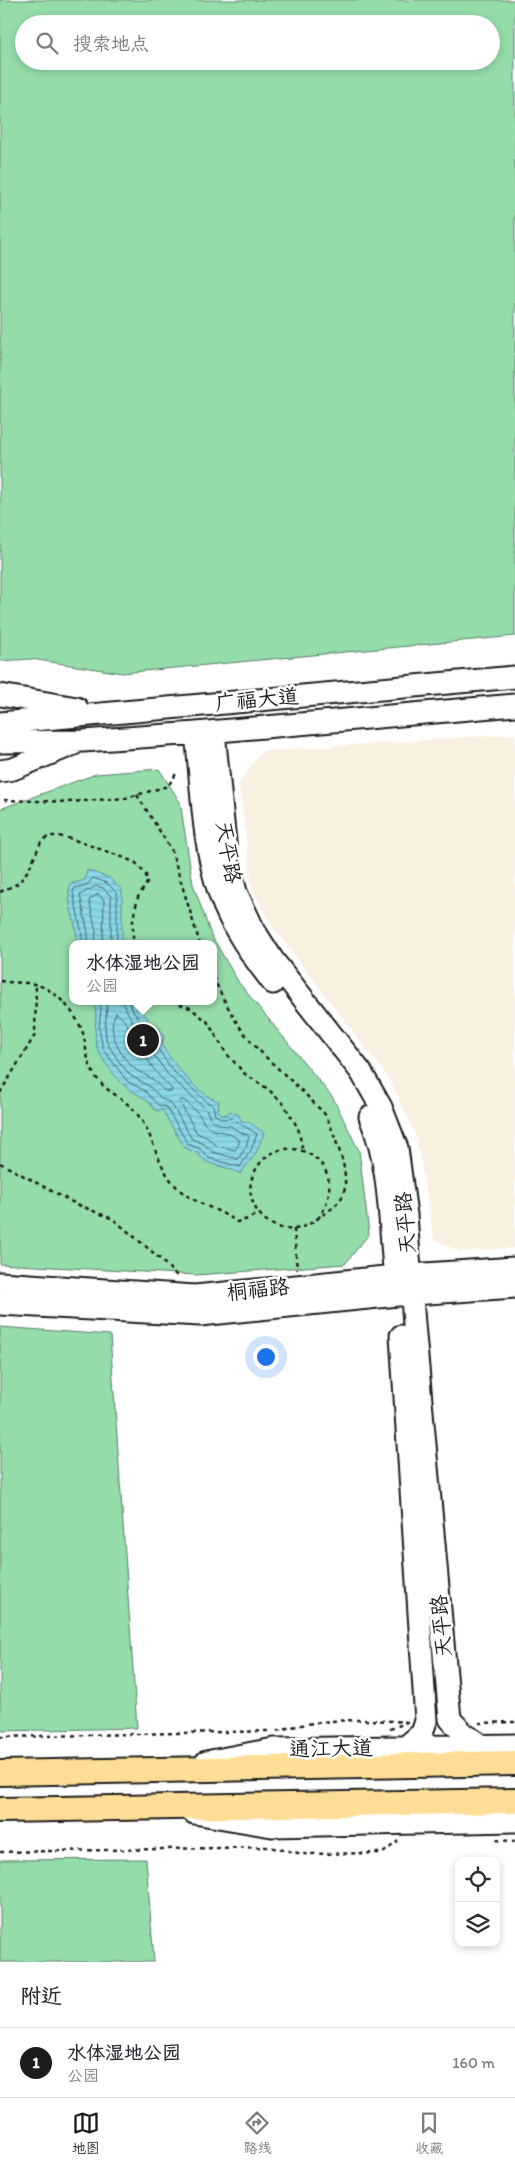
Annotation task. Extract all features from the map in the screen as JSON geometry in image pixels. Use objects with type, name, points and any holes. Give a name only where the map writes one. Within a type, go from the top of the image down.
[{"type":"main road","name":"通江大道","points":[[0,1773],[149,1772],[515,1763]]},
{"type":"main road","points":[[3,1811],[157,1806],[515,1801]]},
{"type":"street","name":"广福大道","points":[[0,723],[515,677]]},
{"type":"street","points":[[0,695],[102,713]]},
{"type":"street","name":"广福大道","points":[[0,742],[84,741],[205,733],[515,705]]},
{"type":"street","name":"天平路","points":[[205,733],[226,852],[236,892],[254,930],[273,960],[360,1072],[381,1107],[397,1148],[406,1215],[403,1285],[417,1722]]},
{"type":"street","points":[[0,770],[13,769],[84,741]]},
{"type":"street","name":"桐福路","points":[[0,1304],[200,1315],[515,1268]]},
{"type":"street","name":"桐福路","points":[[0,1283],[195,1296],[403,1285],[515,1287]]},
{"type":"street","name":"天平路","points":[[403,1285],[450,1719],[463,1733],[482,1746]]},
{"type":"street","points":[[404,1748],[422,1732],[417,1722]]},
{"type":"street","name":"通江大道","points":[[149,1772],[274,1749],[515,1745]]},
{"type":"street","points":[[157,1806],[272,1826],[515,1821]]},
{"type":"path","points":[[4,800],[68,802],[126,798],[168,786],[178,771]]},
{"type":"path","points":[[137,795],[172,849],[199,940]]},
{"type":"path","points":[[0,892],[19,883],[29,869],[41,842],[49,836],[72,839],[122,857],[136,863],[146,875],[147,883],[138,897],[133,919],[133,940]]},
{"type":"path","points":[[0,981],[36,984],[66,1002],[81,1027],[93,1073],[107,1090],[125,1101],[138,1116],[158,1162],[176,1187],[205,1206],[227,1214],[237,1222],[248,1220],[258,1213]]},
{"type":"path","points":[[0,1093],[35,1036],[36,984]]},
{"type":"path","points":[[217,984],[233,1018],[250,1040],[326,1116],[343,1159],[345,1186],[337,1206],[308,1225],[294,1229],[281,1228],[268,1223],[258,1213],[252,1201],[250,1188],[252,1176],[258,1165],[267,1156],[291,1149],[303,1151],[314,1157],[323,1166],[329,1179],[328,1199],[319,1217]]},
{"type":"path","points":[[182,1005],[190,1008],[207,1021],[226,1053],[245,1074],[268,1089],[283,1103],[298,1128],[303,1151]]},
{"type":"path","points":[[0,1163],[74,1203],[113,1219],[156,1255],[184,1282]]},
{"type":"path","points":[[294,1229],[297,1274]]},
{"type":"path","points":[[0,1737],[277,1731],[300,1723],[381,1720],[417,1722]]},
{"type":"path","points":[[387,1731],[417,1722]]},
{"type":"path","points":[[477,1723],[515,1722]]},
{"type":"path","points":[[0,1852],[269,1847],[303,1854],[383,1853],[399,1840]]},
{"type":"path","points":[[489,1840],[515,1840]]},
{"type":"shaded area","points":[[515,734],[515,1248],[459,1252],[434,1239],[416,1136],[390,1080],[269,922],[252,889],[239,783],[262,751]]},
{"type":"green space","points":[[0,0],[515,0],[515,636],[122,673],[31,659],[0,661]]},
{"type":"green space","points":[[159,769],[180,802],[193,884],[214,940],[69,940],[69,1005],[217,1005],[217,945],[239,983],[333,1098],[359,1151],[369,1234],[345,1264],[196,1275],[0,1264],[0,809],[96,774]]},
{"type":"green space","points":[[0,1327],[110,1335],[137,1728],[0,1731]]},
{"type":"green space","points":[[146,1859],[154,1962],[0,1962],[0,1860]]},
{"type":"water","points":[[87,870],[109,878],[122,890],[122,940],[77,940],[69,891],[70,884],[85,880]]},
{"type":"water","points":[[94,1005],[136,1005],[148,1019],[147,1023],[160,1029],[164,1037],[162,1046],[180,1070],[203,1093],[219,1101],[218,1111],[223,1115],[228,1114],[230,1111],[239,1115],[241,1121],[249,1122],[264,1133],[256,1153],[240,1174],[206,1162],[197,1153],[185,1148],[162,1110],[156,1111],[148,1101],[128,1088],[116,1077],[103,1059],[96,1044]]},
{"type":"place","name":"水体湿地公园","points":[[143,1040]]}]
